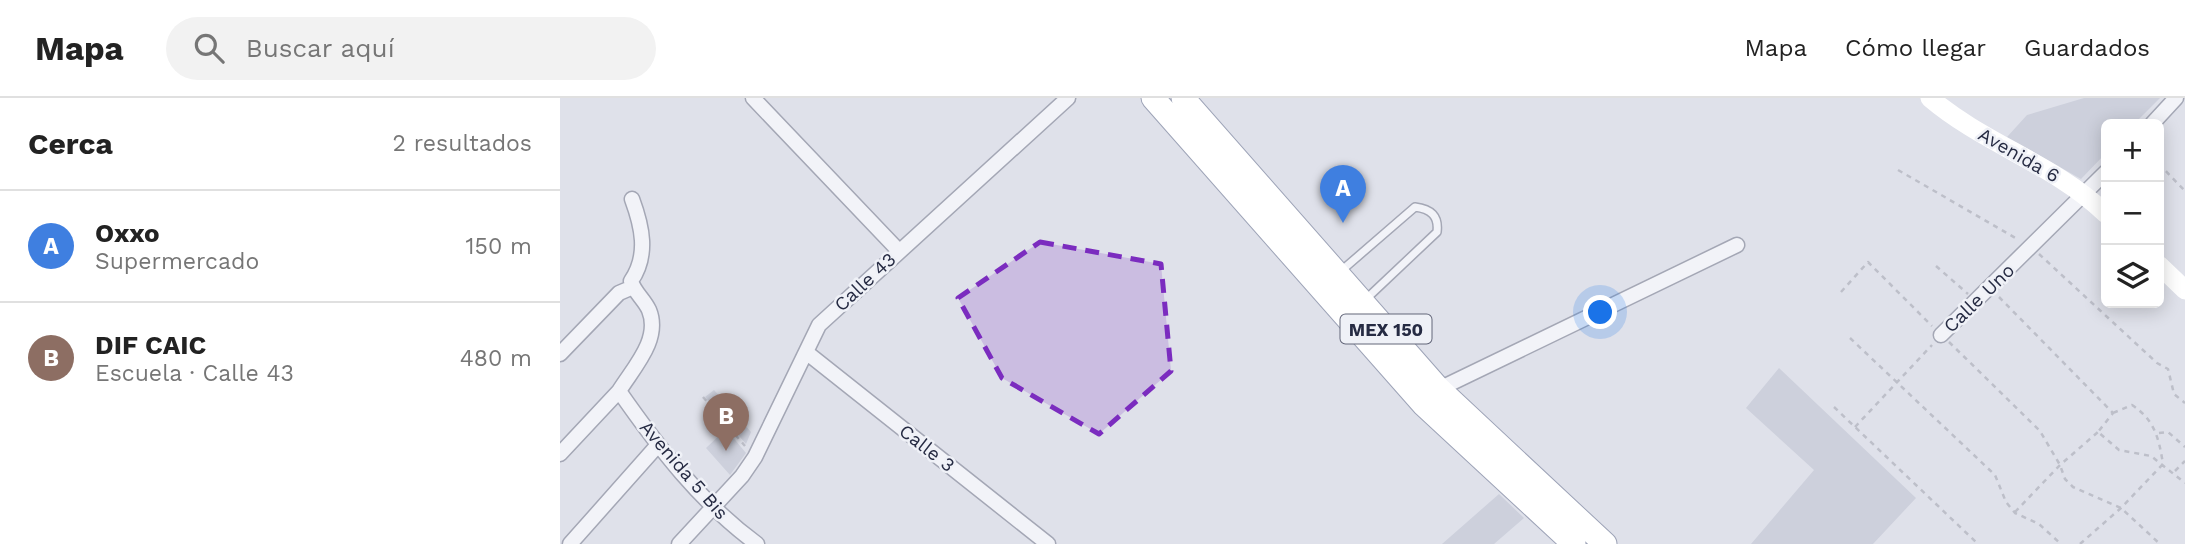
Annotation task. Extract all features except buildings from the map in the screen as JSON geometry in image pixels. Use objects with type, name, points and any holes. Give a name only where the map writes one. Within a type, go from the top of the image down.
[{"type":"main road","name":"MEX 150","points":[[1153,98],[1329,281],[1431,397],[1574,544]]},
{"type":"main road","name":"MEX 150","points":[[1183,98],[1329,281]]},
{"type":"main road","name":"MEX 150","points":[[1431,397],[1605,544]]},
{"type":"street","points":[[753,98],[898,250]]},
{"type":"street","name":"Calle 43","points":[[679,544],[742,476],[755,457],[819,325],[898,250],[1068,98]]},
{"type":"street","name":"Avenida 6","points":[[1930,98],[1953,117],[2085,193],[2101,209]]},
{"type":"street","points":[[2157,119],[2176,98]]},
{"type":"street","name":"Calle Uno","points":[[1941,335],[2101,177]]},
{"type":"street","points":[[560,454],[619,391],[652,339],[653,320],[631,281],[639,269],[643,249],[641,223],[632,199]]},
{"type":"street","points":[[1431,397],[1737,244]]},
{"type":"street","points":[[2164,270],[2185,290]]},
{"type":"street","points":[[560,354],[619,293],[633,287]]},
{"type":"street","name":"Calle 3","points":[[806,352],[1048,544]]},
{"type":"street","name":"Avenida 5 Bis","points":[[619,391],[657,446],[714,508],[757,544]]},
{"type":"street","points":[[570,544],[657,446]]},
{"type":"lane","points":[[1329,281],[1415,208],[1424,208],[1433,213],[1438,222],[1437,232],[1354,309]]},
{"type":"path","points":[[2164,169],[2185,191]]},
{"type":"path","points":[[1898,170],[2031,247],[2157,363],[2168,369],[2174,394],[2185,403]]},
{"type":"path","points":[[1841,292],[1868,262],[2040,431],[2060,464],[2065,479],[2073,487],[2121,508],[2160,544]]},
{"type":"path","points":[[1936,266],[1975,300]]},
{"type":"path","points":[[1989,287],[2113,413]]},
{"type":"path","name":"Calle Uno","points":[[1854,428],[1941,335]]},
{"type":"path","points":[[1850,338],[1995,475],[2006,502],[2015,513],[2039,524],[2061,544]]},
{"type":"path","points":[[703,397],[755,457]]},
{"type":"path","points":[[2015,513],[2060,464],[2098,432],[2113,413],[2132,405],[2158,434],[2163,464]]},
{"type":"path","points":[[1834,407],[1978,544]]},
{"type":"path","points":[[2098,432],[2119,450],[2151,456],[2185,483]]},
{"type":"path","points":[[2158,434],[2168,432],[2185,447]]},
{"type":"path","points":[[2174,472],[2185,461]]},
{"type":"path","points":[[2080,544],[2121,508],[2163,464]]},
{"type":"highlighted area","points":[[1040,242],[1161,264],[1171,371],[1099,434],[1002,378],[958,298]]},
{"type":"shaded area","points":[[2084,98],[2160,98],[2139,119],[2101,119],[2101,158],[2081,179],[2007,137],[2027,115]]},
{"type":"shaded area","points":[[1779,368],[1916,498],[1873,544],[1751,544],[1814,470],[1746,408]]},
{"type":"shaded area","points":[[714,390],[751,432],[746,444],[705,397]]},
{"type":"shaded area","points":[[726,429],[746,453],[730,475],[706,448]]},
{"type":"shaded area","points":[[1499,494],[1524,518],[1494,544],[1442,544]]},
{"type":"place","name":"Oxxo","points":[[1343,223]]},
{"type":"place","name":"DIF CAIC","points":[[726,451]]}]
